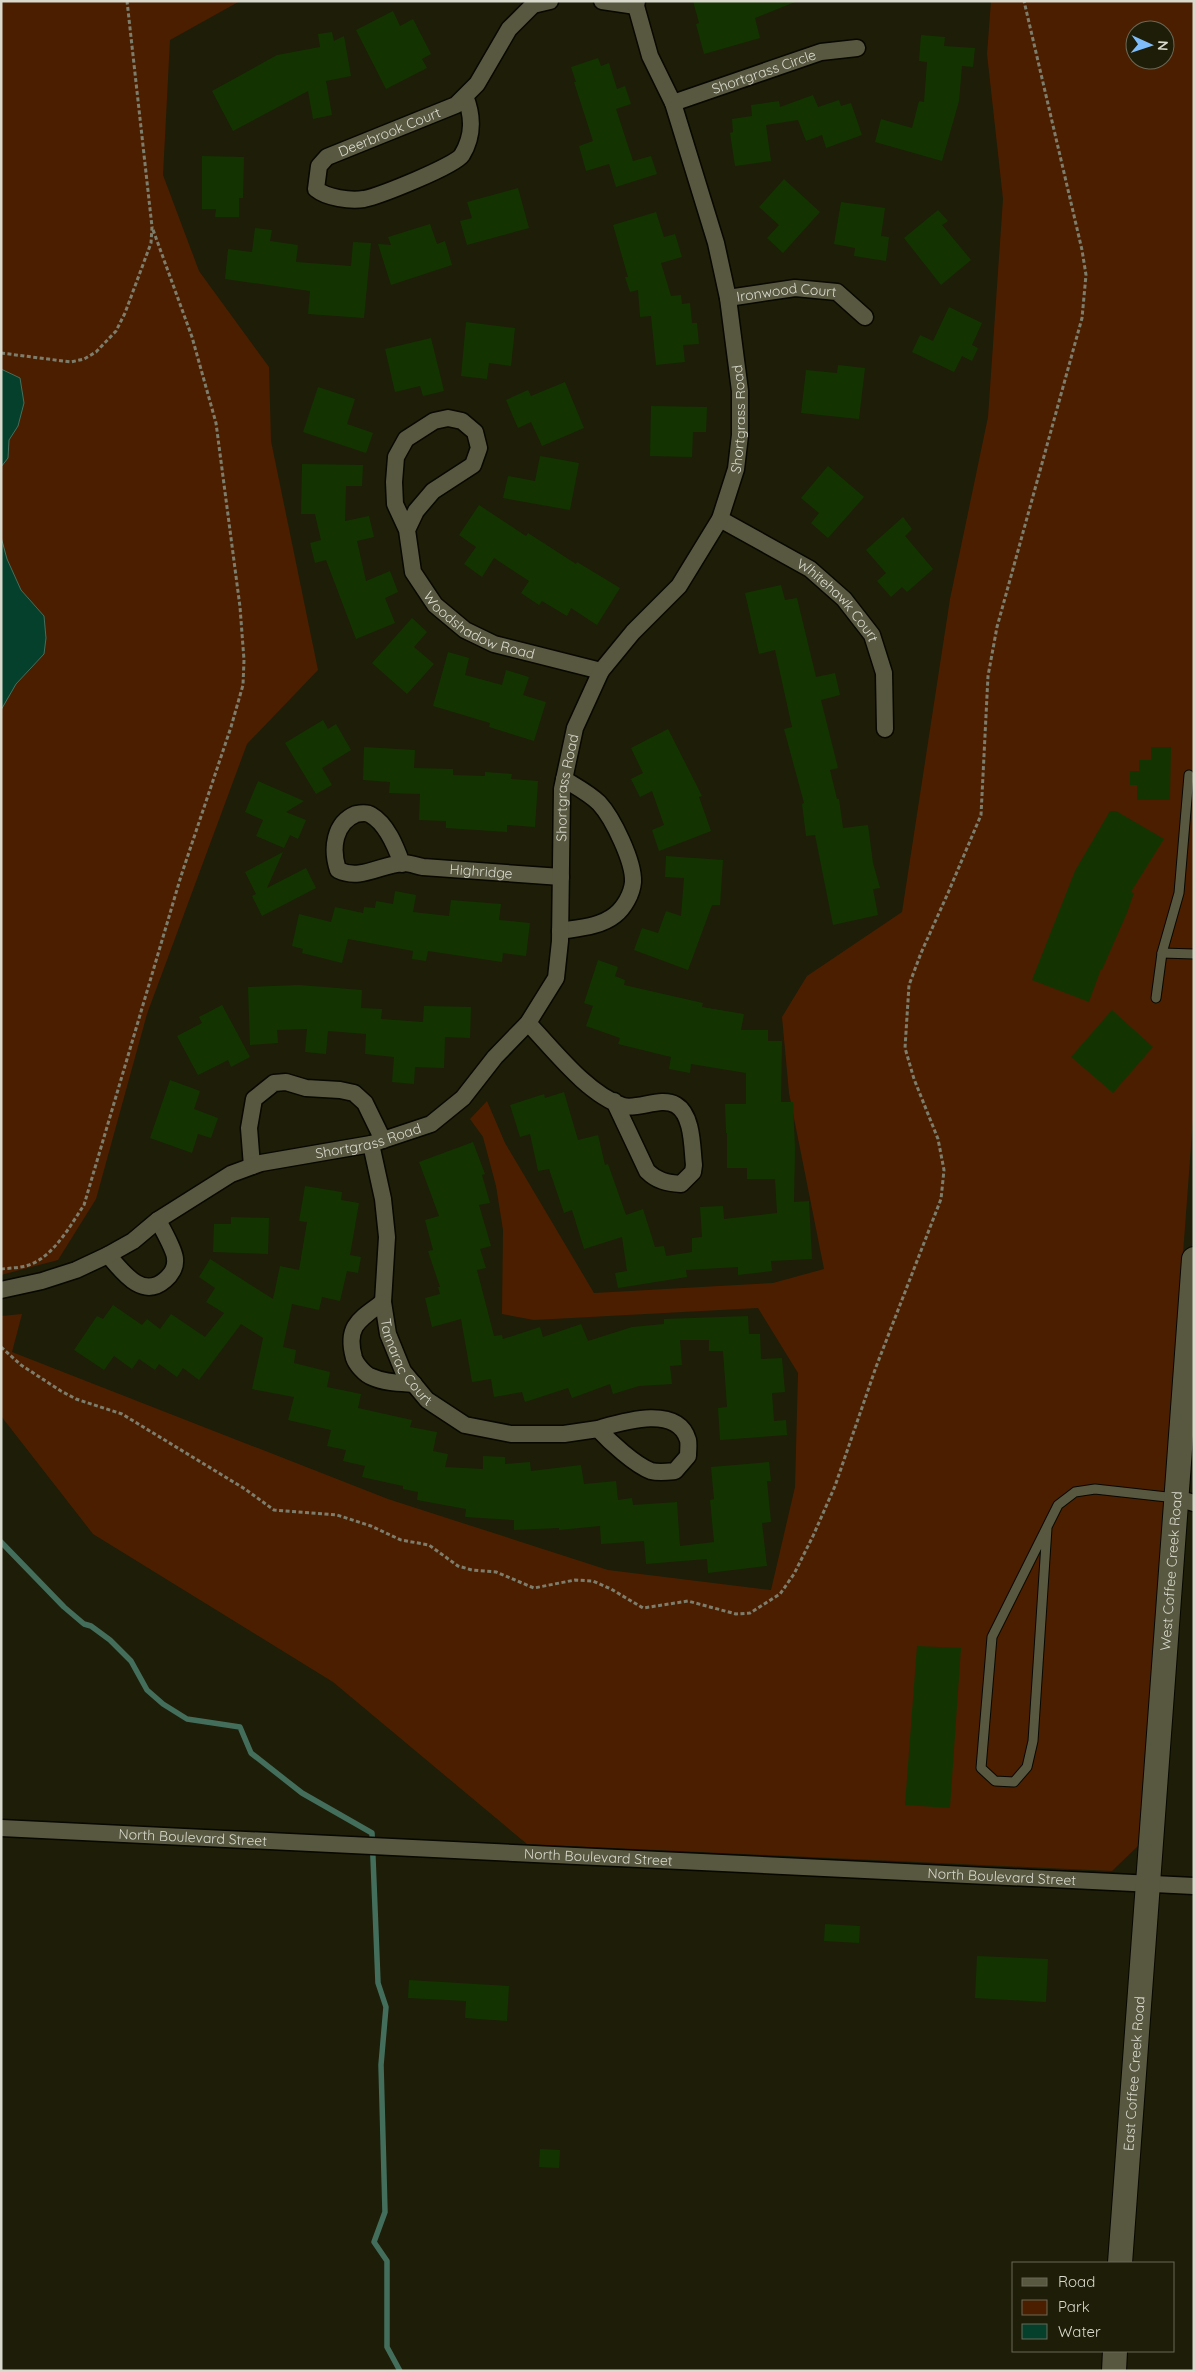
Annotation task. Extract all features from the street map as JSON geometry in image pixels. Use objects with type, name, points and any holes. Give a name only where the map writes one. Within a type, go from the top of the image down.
[{"type":"street","name":"Deerbrook Court","points":[[465,96],[472,113],[472,126],[462,156],[444,169],[364,199],[334,197],[322,194],[316,189],[319,166],[327,157],[456,105],[465,96],[477,84],[509,29],[533,3],[550,1]]},
{"type":"street","points":[[602,1],[636,4]]},
{"type":"street","name":"Shortgrass Road","points":[[1,1290],[42,1281],[76,1270],[108,1255],[133,1241],[158,1220],[231,1174],[252,1166],[377,1142],[431,1124],[463,1098],[495,1057],[528,1023],[556,978],[560,931],[562,789],[575,728],[602,671],[633,632],[679,586],[720,520],[736,469],[740,436],[740,391],[728,298],[716,243],[673,103],[650,56],[636,4]]},
{"type":"street","name":"Shortgrass Circle","points":[[673,103],[822,52],[857,48]]},
{"type":"street","name":"Ironwood Court","points":[[728,298],[795,288],[837,292],[865,318]]},
{"type":"street","name":"Woodshadow Road","points":[[407,530],[416,511],[433,491],[473,465],[480,448],[476,432],[462,421],[448,418],[434,421],[406,439],[396,457],[395,504],[407,530],[413,572],[435,605],[465,630],[494,644],[602,671]]},
{"type":"street","name":"Whitehawk Court","points":[[720,520],[810,569],[850,606],[872,635],[884,673],[885,729]]},
{"type":"street","points":[[560,931],[596,925],[615,915],[627,900],[633,884],[632,870],[607,813],[597,801],[564,779]]},
{"type":"street","name":"Highridge","points":[[402,864],[394,844],[382,826],[370,814],[360,813],[346,818],[340,824],[333,856],[338,870],[345,873],[356,874],[402,864],[561,877]]},
{"type":"street","points":[[528,1023],[594,1090],[624,1106],[666,1102],[676,1104],[686,1114],[694,1165],[693,1172],[681,1184],[667,1183],[653,1178],[647,1171],[614,1101]]},
{"type":"street","name":"Tamarac Court","points":[[252,1166],[249,1128],[254,1099],[274,1083],[286,1082],[306,1088],[340,1090],[354,1094],[365,1103],[377,1142],[387,1237],[384,1302],[388,1334],[403,1371],[427,1400],[465,1425],[511,1434],[564,1434],[659,1417],[671,1421],[681,1429],[688,1440],[688,1456],[674,1471],[662,1473],[650,1470],[615,1445],[598,1429]]},
{"type":"street","points":[[108,1255],[138,1285],[147,1287],[164,1281],[174,1268],[176,1258],[158,1220]]},
{"type":"street","name":"West Coffee Creek Road","points":[[1149,1883],[1185,1501],[1194,1259]]},
{"type":"street","points":[[384,1302],[361,1318],[352,1332],[350,1342],[355,1361],[369,1377],[388,1382],[414,1384]]},
{"type":"street","name":"North Boulevard Street","points":[[1,1828],[1194,1886]]},
{"type":"street","name":"East Coffee Creek Road","points":[[1120,2262],[1149,1883]]},
{"type":"street","points":[[1114,2371],[1115,2352]]},
{"type":"lane","points":[[1156,998],[1162,953],[1179,893],[1189,775]]},
{"type":"lane","points":[[1162,953],[1194,954]]},
{"type":"lane","points":[[1047,1528],[1032,1741],[1027,1767],[1014,1782],[995,1782],[981,1768],[992,1637],[1058,1506],[1075,1492],[1095,1489],[1185,1501]]},
{"type":"path","points":[[1,353],[71,362],[84,359],[96,352],[107,343],[120,322],[151,244],[152,227],[127,1]]},
{"type":"path","points":[[1,1347],[21,1365],[61,1391],[76,1399],[122,1414],[245,1489],[274,1510],[337,1515],[370,1526],[401,1540],[428,1545],[458,1566],[472,1570],[496,1572],[534,1588],[576,1580],[593,1581],[612,1589],[643,1608],[688,1601],[736,1614],[750,1613],[780,1594],[794,1574],[835,1486],[876,1368],[941,1199],[944,1170],[938,1139],[914,1079],[905,1048],[909,985],[980,815],[983,799],[985,709],[988,676],[995,637],[1077,336],[1085,297],[1086,274],[1082,250],[1024,1]]},
{"type":"path","points":[[1,1270],[29,1265],[45,1255],[65,1234],[84,1205],[181,876],[231,727],[243,684],[244,660],[240,607],[216,423],[192,336],[152,227]]},
{"type":"green space","points":[[1,1],[240,1],[170,40],[163,175],[199,271],[269,367],[271,441],[318,670],[247,744],[147,1014],[96,1199],[58,1260],[1,1275]]},
{"type":"green space","points":[[991,1],[1194,1],[1194,1106],[1139,1845],[1112,1871],[527,1844],[333,1682],[93,1534],[1,1416],[1,1316],[22,1314],[12,1352],[388,1499],[608,1570],[771,1590],[795,1487],[798,1373],[758,1308],[534,1320],[502,1314],[503,1230],[496,1186],[483,1137],[470,1119],[487,1101],[505,1143],[594,1293],[773,1283],[824,1269],[789,1093],[782,1017],[807,976],[902,912],[950,599],[988,417],[1003,199],[987,54]]},
{"type":"water","points":[[1,369],[20,378],[24,403],[18,426],[9,440],[8,458],[1,467]]},
{"type":"water","points":[[1,537],[7,559],[21,590],[44,616],[46,638],[44,654],[16,684],[1,710]]},
{"type":"building","points":[[693,1],[795,2],[755,18],[760,38],[704,54],[696,24],[699,23]]},
{"type":"building","points":[[393,11],[400,26],[413,19],[431,54],[422,59],[427,68],[386,89],[356,30]]},
{"type":"building","points":[[332,32],[334,41],[344,36],[351,76],[326,81],[332,115],[313,119],[308,91],[233,131],[212,91],[277,55],[320,47],[318,34]]},
{"type":"building","points":[[921,35],[945,37],[944,46],[975,48],[973,67],[962,66],[959,101],[942,161],[875,142],[881,119],[912,128],[919,101],[924,102],[927,62],[919,61]]},
{"type":"building","points":[[598,58],[601,66],[609,63],[617,89],[625,86],[631,104],[616,109],[633,161],[651,156],[657,174],[616,187],[609,164],[586,171],[579,146],[593,141],[571,67]]},
{"type":"building","points":[[813,95],[818,107],[839,100],[841,106],[851,103],[862,135],[826,148],[822,135],[806,141],[798,120],[766,125],[771,161],[735,166],[730,133],[733,132],[732,119],[752,116],[751,105],[779,101],[780,107]]},
{"type":"building","points":[[202,156],[244,157],[243,198],[239,198],[239,217],[215,217],[216,209],[202,209]]},
{"type":"building","points":[[784,179],[820,212],[783,253],[767,238],[779,225],[759,207]]},
{"type":"building","points":[[518,188],[529,228],[467,245],[460,221],[472,218],[467,202]]},
{"type":"building","points":[[841,202],[885,208],[881,236],[889,237],[886,261],[854,256],[855,248],[834,244]]},
{"type":"building","points":[[938,210],[948,221],[942,225],[971,260],[941,285],[904,238]]},
{"type":"building","points":[[656,212],[664,237],[675,234],[682,257],[661,263],[671,296],[681,295],[682,304],[690,303],[692,323],[697,323],[699,344],[683,345],[685,362],[656,365],[651,316],[640,317],[638,290],[630,292],[625,277],[628,277],[613,225]]},
{"type":"building","points":[[430,224],[437,244],[445,241],[452,265],[391,285],[378,244],[391,245],[388,237]]},
{"type":"building","points":[[255,228],[272,230],[270,241],[298,245],[296,262],[351,266],[353,242],[371,243],[364,318],[308,314],[310,291],[225,279],[228,249],[252,252]]},
{"type":"building","points":[[949,307],[982,323],[972,345],[978,348],[972,361],[962,356],[954,372],[912,352],[920,335],[933,341]]},
{"type":"building","points":[[466,322],[515,328],[511,366],[489,363],[487,379],[461,376]]},
{"type":"building","points":[[431,338],[444,391],[423,396],[420,386],[395,392],[385,349]]},
{"type":"building","points":[[838,365],[865,368],[859,419],[801,413],[806,370],[837,373]]},
{"type":"building","points":[[565,382],[584,428],[542,446],[531,422],[518,428],[506,400],[528,390],[531,396]]},
{"type":"building","points":[[318,387],[355,399],[347,424],[373,433],[366,453],[303,432]]},
{"type":"building","points":[[651,406],[707,407],[706,432],[693,432],[692,457],[650,456]]},
{"type":"building","points":[[540,456],[579,463],[570,510],[503,498],[508,476],[535,481]]},
{"type":"building","points":[[302,464],[363,465],[362,486],[346,486],[345,521],[369,516],[374,537],[357,541],[366,581],[390,571],[398,592],[385,598],[395,623],[356,639],[326,560],[315,563],[310,543],[321,540],[315,514],[301,514]]},
{"type":"building","points":[[828,466],[864,497],[828,538],[811,523],[819,513],[801,498]]},
{"type":"building","points":[[479,505],[526,536],[528,533],[576,564],[577,562],[620,588],[597,625],[571,608],[567,616],[542,601],[539,605],[521,593],[529,581],[494,558],[482,577],[464,564],[476,547],[459,535]]},
{"type":"building","points":[[903,517],[912,529],[905,536],[933,569],[907,592],[902,587],[891,597],[877,581],[886,573],[866,550]]},
{"type":"building","points":[[781,585],[785,600],[797,598],[816,677],[835,673],[840,695],[821,700],[838,768],[830,770],[837,799],[839,799],[843,828],[868,825],[873,863],[880,888],[873,889],[878,915],[833,925],[815,835],[806,836],[802,804],[804,803],[784,729],[792,727],[775,650],[759,654],[745,593]]},
{"type":"building","points":[[412,618],[427,632],[414,647],[434,664],[407,694],[372,663]]},
{"type":"building","points":[[448,652],[469,658],[465,675],[502,685],[506,670],[529,677],[523,695],[546,702],[534,741],[489,727],[490,723],[433,706]]},
{"type":"building","points":[[323,720],[328,729],[336,724],[351,750],[322,768],[332,785],[316,794],[285,743]]},
{"type":"building","points":[[668,729],[702,796],[699,797],[711,831],[659,851],[652,830],[664,825],[652,791],[640,797],[631,779],[643,773],[631,748]]},
{"type":"building","points":[[364,747],[415,750],[414,768],[453,769],[453,775],[485,776],[485,772],[512,774],[511,779],[538,781],[535,827],[507,825],[507,832],[446,828],[446,821],[419,820],[420,794],[389,793],[390,782],[363,780]]},
{"type":"building","points":[[1151,747],[1171,747],[1170,800],[1137,800],[1137,785],[1130,785],[1130,771],[1139,771],[1139,760],[1151,760]]},
{"type":"building","points":[[258,781],[304,801],[286,812],[306,820],[298,839],[290,835],[284,848],[256,836],[263,820],[245,812]]},
{"type":"building","points":[[1110,811],[1116,811],[1164,839],[1131,892],[1134,893],[1127,913],[1101,969],[1089,1002],[1032,980],[1075,871]]},
{"type":"building","points":[[283,852],[267,888],[306,868],[316,888],[262,916],[252,896],[256,894],[245,872]]},
{"type":"building","points":[[666,856],[723,860],[720,905],[712,905],[688,970],[634,950],[642,928],[658,933],[666,911],[681,916],[684,878],[665,877]]},
{"type":"building","points":[[395,891],[416,895],[413,912],[449,916],[451,900],[501,904],[499,920],[530,923],[526,956],[503,953],[502,962],[428,951],[426,961],[412,959],[413,951],[348,939],[342,963],[302,953],[303,949],[292,946],[299,914],[331,922],[335,907],[363,913],[364,907],[375,908],[376,901],[393,904]]},
{"type":"building","points":[[598,960],[618,967],[615,976],[625,980],[624,985],[703,1003],[702,1007],[744,1014],[741,1030],[768,1030],[768,1041],[782,1041],[781,1102],[793,1102],[795,1148],[794,1202],[809,1201],[812,1259],[771,1261],[772,1271],[738,1275],[738,1267],[686,1270],[687,1277],[618,1288],[615,1273],[627,1271],[622,1237],[584,1249],[572,1210],[564,1213],[549,1169],[538,1171],[530,1134],[520,1137],[510,1105],[544,1094],[545,1098],[564,1092],[578,1140],[598,1135],[605,1165],[608,1164],[626,1215],[643,1209],[655,1247],[664,1246],[666,1256],[692,1252],[692,1238],[702,1237],[700,1207],[723,1206],[724,1219],[777,1213],[775,1179],[747,1179],[747,1168],[727,1168],[725,1104],[746,1104],[746,1073],[691,1064],[690,1073],[669,1069],[671,1057],[618,1044],[620,1038],[586,1026],[593,1006],[584,1003]]},
{"type":"building","points":[[299,985],[362,990],[361,1008],[382,1009],[381,1019],[423,1022],[424,1006],[471,1007],[470,1038],[445,1037],[444,1068],[415,1067],[414,1084],[392,1082],[394,1057],[365,1054],[366,1034],[328,1031],[326,1054],[305,1052],[307,1029],[277,1030],[278,1043],[250,1045],[248,987]]},
{"type":"building","points":[[222,1005],[250,1057],[231,1067],[228,1060],[198,1075],[177,1036],[202,1023],[199,1017]]},
{"type":"building","points":[[1112,1010],[1153,1047],[1113,1093],[1071,1057]]},
{"type":"building","points":[[170,1080],[200,1091],[194,1109],[218,1118],[211,1138],[198,1134],[192,1153],[150,1138]]},
{"type":"building","points":[[473,1142],[485,1174],[482,1175],[490,1203],[479,1205],[491,1246],[480,1249],[486,1268],[477,1270],[494,1336],[502,1335],[503,1339],[540,1327],[543,1337],[581,1324],[588,1341],[632,1327],[664,1324],[664,1319],[748,1316],[749,1334],[760,1334],[761,1359],[782,1358],[785,1392],[772,1393],[774,1421],[786,1420],[787,1435],[720,1440],[718,1408],[727,1407],[723,1351],[709,1351],[709,1340],[680,1340],[682,1365],[670,1366],[672,1384],[639,1386],[613,1394],[610,1384],[572,1398],[568,1388],[525,1402],[522,1392],[494,1397],[491,1379],[472,1382],[461,1319],[432,1327],[425,1298],[440,1294],[438,1287],[440,1287],[428,1251],[433,1250],[425,1220],[439,1216],[419,1162]]},
{"type":"building","points":[[305,1186],[342,1192],[341,1200],[359,1203],[350,1255],[361,1257],[358,1273],[347,1271],[340,1301],[322,1297],[319,1310],[292,1304],[283,1347],[296,1350],[294,1363],[330,1372],[327,1387],[361,1394],[358,1408],[412,1420],[410,1427],[437,1432],[433,1451],[448,1454],[445,1467],[483,1469],[483,1456],[505,1457],[505,1464],[530,1462],[531,1471],[581,1465],[584,1484],[616,1481],[618,1500],[632,1498],[633,1505],[677,1502],[680,1546],[714,1542],[710,1500],[714,1499],[711,1467],[769,1462],[771,1481],[767,1481],[771,1522],[762,1523],[767,1566],[708,1573],[707,1559],[646,1564],[644,1541],[601,1544],[600,1526],[559,1530],[559,1528],[514,1530],[514,1520],[465,1517],[466,1509],[417,1500],[418,1492],[403,1489],[403,1486],[362,1477],[365,1466],[343,1461],[346,1450],[327,1446],[331,1430],[288,1420],[294,1397],[252,1389],[263,1338],[241,1324],[199,1380],[183,1368],[177,1377],[159,1364],[155,1370],[139,1359],[132,1369],[114,1356],[104,1370],[74,1350],[97,1316],[103,1319],[113,1305],[142,1325],[147,1319],[160,1329],[171,1314],[205,1337],[224,1313],[206,1302],[215,1288],[199,1277],[210,1259],[273,1299],[280,1266],[299,1270],[307,1222],[299,1221]]},
{"type":"building","points":[[231,1217],[269,1218],[268,1254],[213,1252],[214,1224],[231,1224]]},
{"type":"building","points":[[917,1646],[961,1648],[950,1808],[905,1805]]},
{"type":"building","points":[[825,1924],[860,1926],[859,1943],[824,1941]]},
{"type":"building","points":[[977,1956],[1048,1959],[1046,2002],[975,1998]]},
{"type":"building","points":[[409,1980],[509,1986],[507,2021],[465,2018],[466,2001],[408,1998]]},
{"type":"building","points":[[540,2149],[560,2150],[559,2168],[539,2167]]},
{"type":"waterway","points":[[1,1542],[64,1607],[84,1624],[91,1626],[110,1640],[131,1661],[147,1690],[163,1704],[187,1719],[240,1727],[251,1753],[302,1793],[372,1833],[378,1983],[386,2007],[381,2065],[385,2212],[374,2242],[387,2261],[387,2347],[400,2371]]}]
